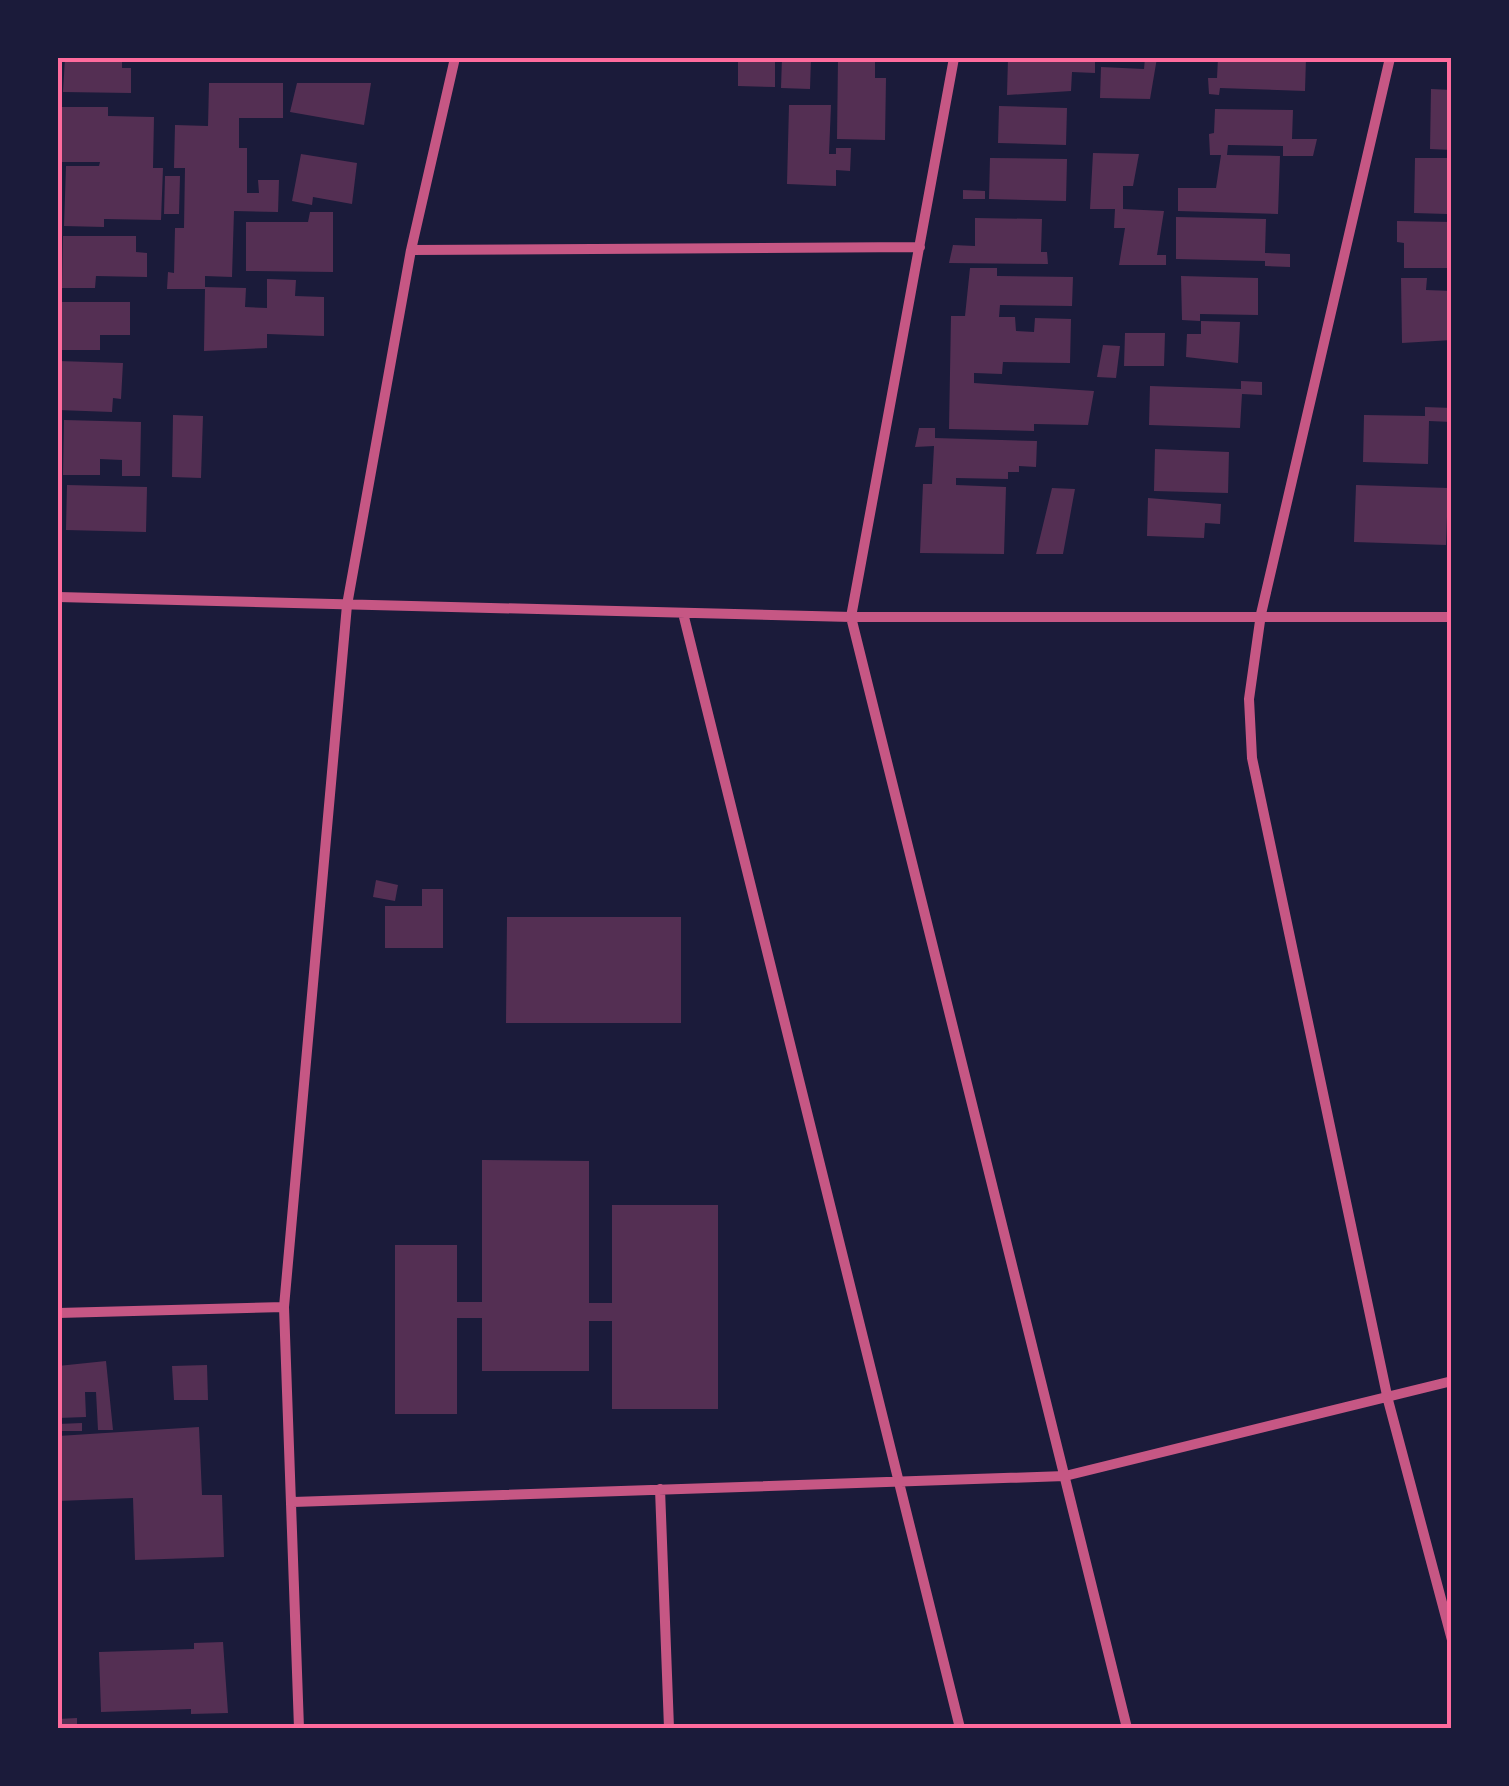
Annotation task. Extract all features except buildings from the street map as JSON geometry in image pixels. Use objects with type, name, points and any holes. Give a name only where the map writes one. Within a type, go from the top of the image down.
[{"type":"street","points":[[300,1728],[284,1307],[346,605],[411,250],[454,58]]},
{"type":"street","points":[[954,58],[851,617],[1127,1728]]},
{"type":"street","points":[[1390,58],[1261,614],[1250,699],[1252,758],[1388,1400],[1452,1640]]},
{"type":"street","points":[[411,250],[920,247]]},
{"type":"street","points":[[58,596],[851,617],[1261,614],[1452,618]]},
{"type":"street","points":[[684,614],[960,1728]]},
{"type":"street","points":[[58,1313],[284,1307]]},
{"type":"street","points":[[293,1502],[1065,1476],[1388,1400],[1452,1381]]},
{"type":"street","points":[[660,1490],[670,1728]]}]
